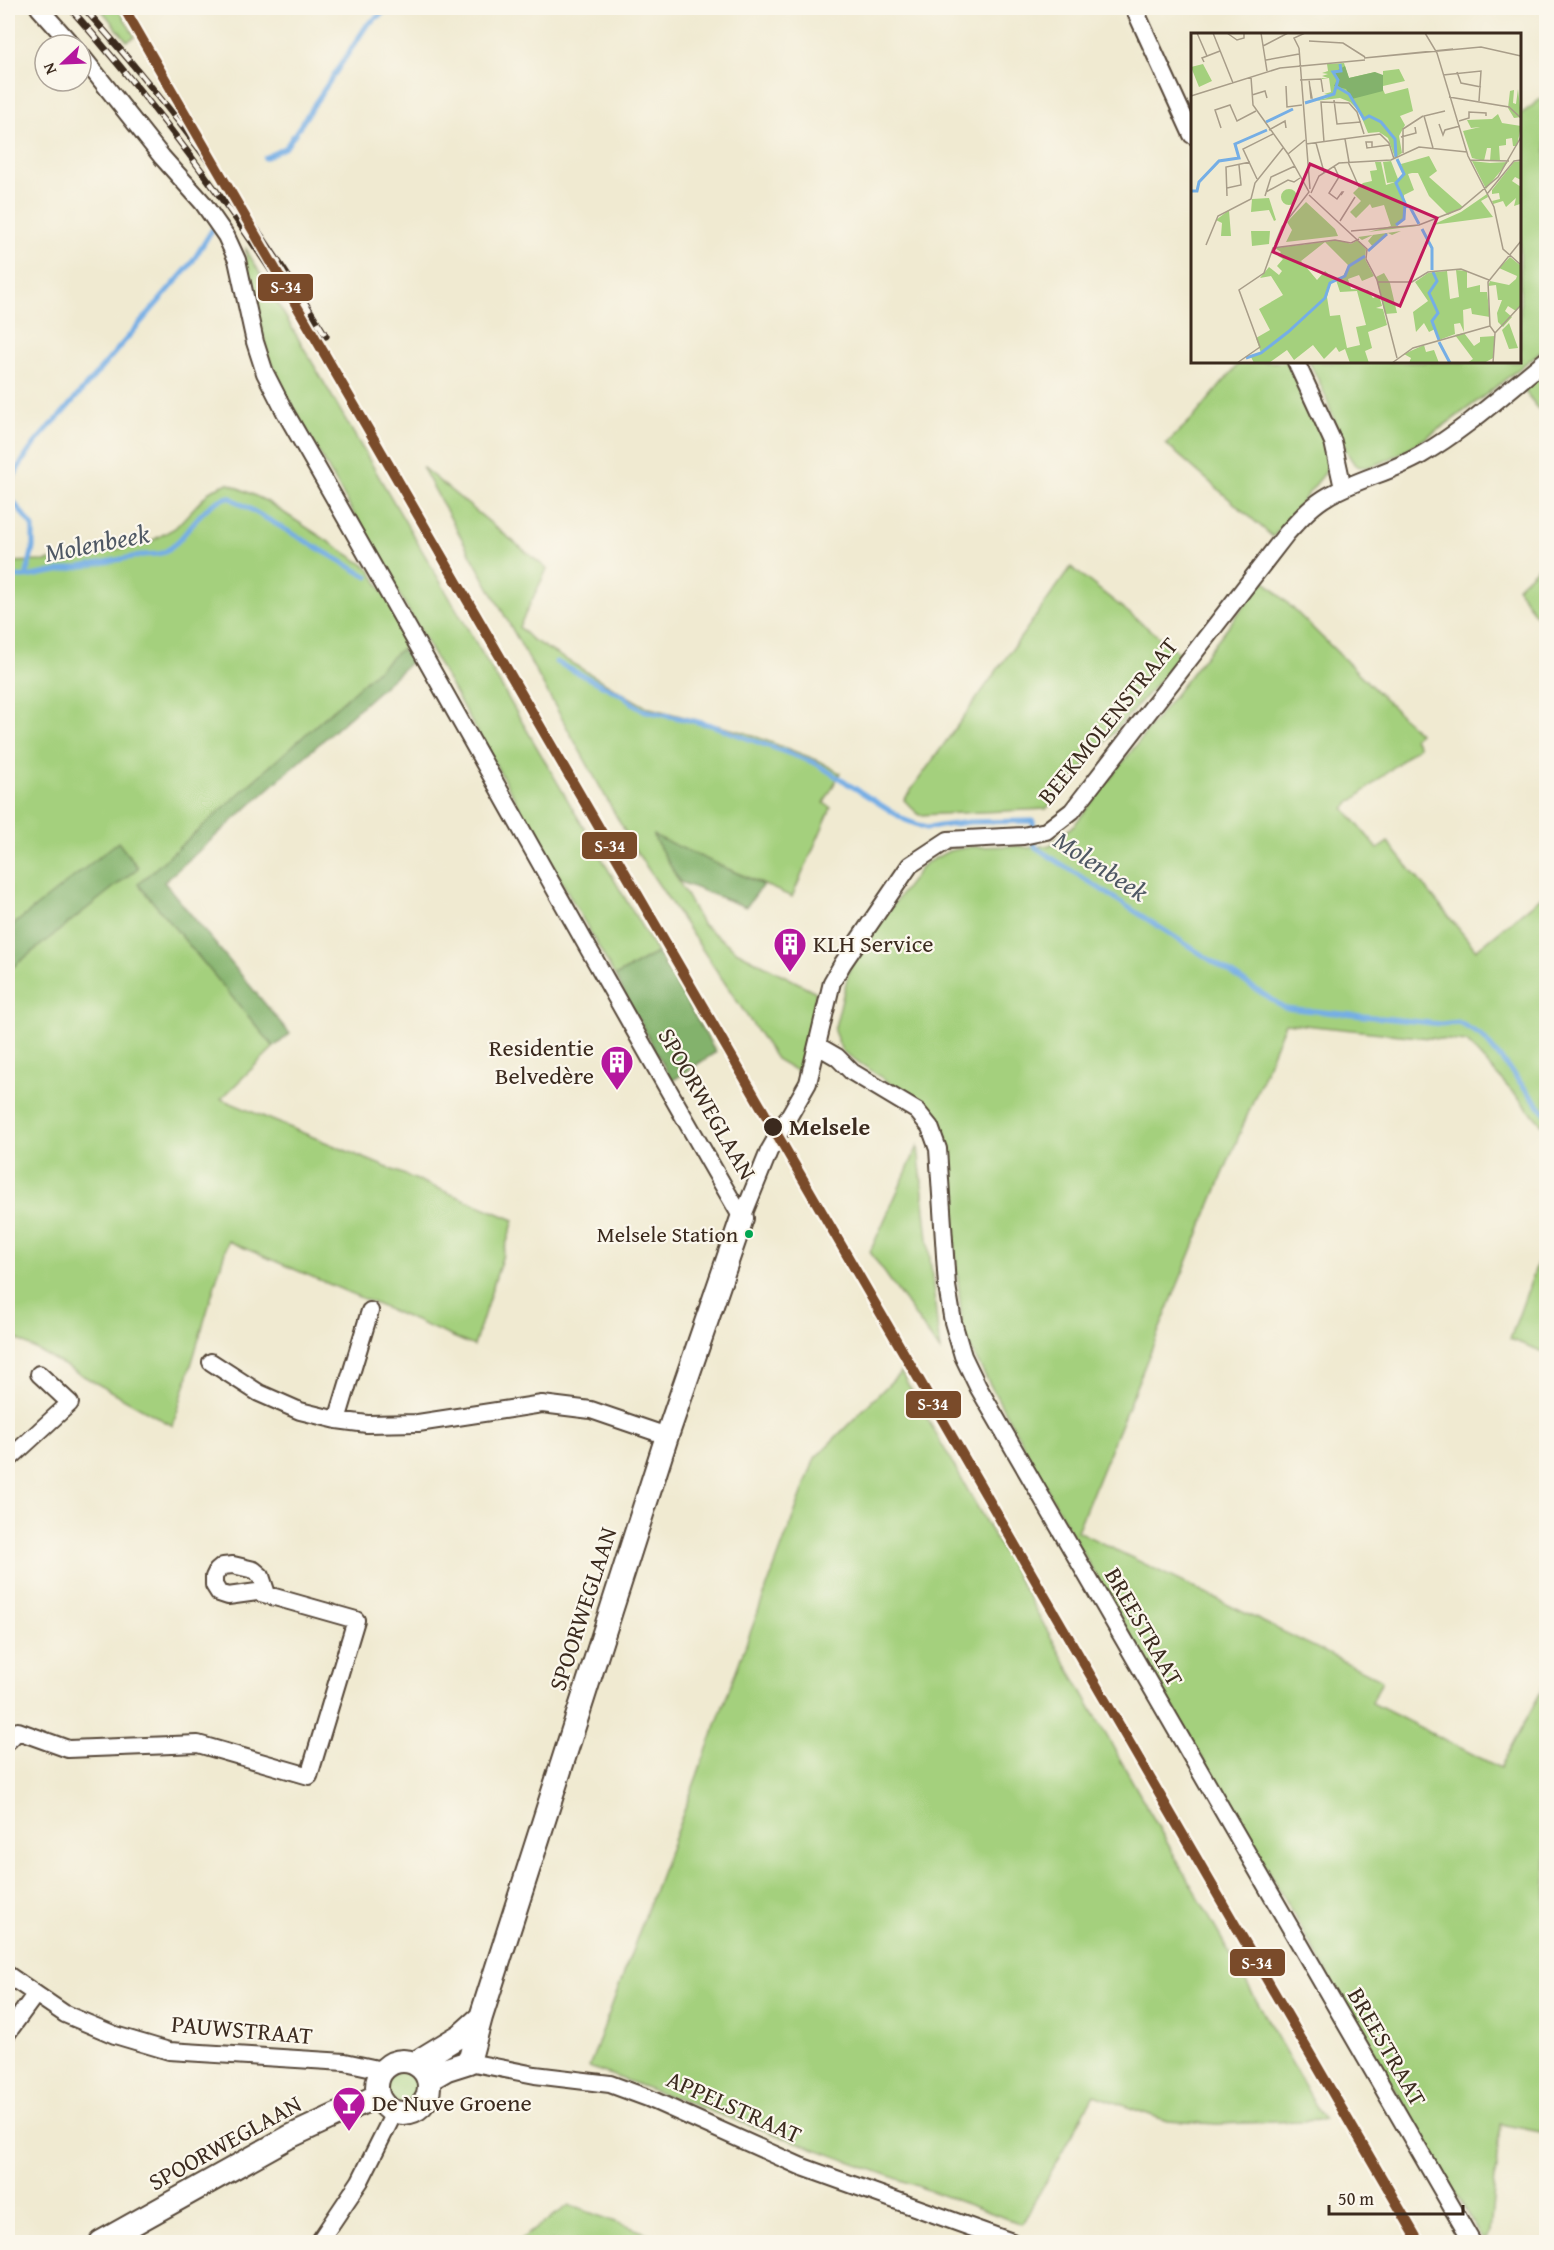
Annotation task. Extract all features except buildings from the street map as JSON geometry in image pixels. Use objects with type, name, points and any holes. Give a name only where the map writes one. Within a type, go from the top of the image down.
[{"type":"street","points":[[39,8],[61,33]]},
{"type":"street","points":[[1134,8],[1191,133]]},
{"type":"street","name":"SPOORWEGLAAN","points":[[93,70],[162,157],[203,203],[226,236],[237,260],[255,342],[265,373],[285,412],[421,649],[624,1016],[742,1218]]},
{"type":"street","name":"BEEKMOLENSTRAAT","points":[[777,1135],[808,1083],[832,982],[910,866],[948,840],[1023,836],[1046,831],[1072,811],[1287,533],[1309,510],[1327,496],[1343,488],[1420,455],[1453,433],[1546,360]]},
{"type":"street","points":[[1296,363],[1333,442],[1343,488]]},
{"type":"street","name":"BREESTRAAT","points":[[818,1046],[837,1057],[852,1072],[917,1111],[930,1127],[938,1149],[947,1286],[953,1322],[963,1356],[978,1387],[1472,2242]]},
{"type":"street","name":"SPOORWEGLAAN","points":[[469,2061],[481,2017],[667,1436],[742,1218],[777,1135]]},
{"type":"street","points":[[337,1420],[370,1311]]},
{"type":"street","points":[[211,1362],[259,1393],[300,1411],[337,1420],[367,1424],[417,1423],[542,1404],[591,1410],[667,1436]]},
{"type":"street","points":[[8,1460],[70,1403],[39,1374]]},
{"type":"street","points":[[8,1741],[18,1731],[68,1749],[198,1744],[309,1776],[356,1620],[267,1594]]},
{"type":"street","name":"PAUWSTRAAT","points":[[8,1975],[65,2014],[105,2031],[169,2051],[345,2062],[381,2072]]},
{"type":"street","points":[[8,2032],[35,1995]]},
{"type":"street","points":[[421,2071],[481,2017]]},
{"type":"street","points":[[421,2071],[429,2092],[425,2102],[418,2109],[408,2113],[394,2113],[386,2108],[377,2096],[376,2083],[381,2072],[390,2063],[403,2060],[421,2071],[447,2069],[469,2061]]},
{"type":"street","name":"APPELSTRAAT","points":[[469,2061],[535,2075],[610,2084],[648,2098],[801,2166],[1012,2242]]},
{"type":"street","name":"SPOORWEGLAAN","points":[[101,2242],[289,2137],[377,2096]]},
{"type":"street","points":[[319,2242],[360,2181],[394,2113]]},
{"type":"green space","points":[[100,8],[118,8],[135,37],[127,41]]},
{"type":"green space","points":[[1546,95],[1546,347],[1482,398],[1421,441],[1393,457],[1370,466],[1356,465],[1343,443],[1325,395],[1310,363],[1521,363],[1521,114]]},
{"type":"green space","points":[[246,249],[657,953],[615,976],[294,408],[268,356],[246,263]]},
{"type":"green space","points":[[1239,363],[1292,363],[1330,456],[1325,473],[1273,537],[1166,444],[1194,417]]},
{"type":"green space","points":[[1546,369],[1546,418],[1522,388]]},
{"type":"green space","points":[[422,467],[547,569],[519,627],[531,639],[646,707],[746,733],[817,760],[840,773],[824,803],[831,808],[792,897],[654,836],[702,924],[738,952],[816,992],[806,1056],[798,1072],[776,1059],[634,848]]},
{"type":"green space","points":[[228,483],[266,501],[369,568],[411,641],[139,885],[274,1047],[221,1099],[514,1220],[474,1346],[228,1241],[173,1426],[8,1334],[8,971],[138,867],[118,843],[8,929],[8,562],[45,561],[146,544],[175,528],[211,490]]},
{"type":"green space","points":[[1546,560],[1546,638],[1538,619],[1517,587]]},
{"type":"green space","points":[[1071,567],[1182,655],[1046,809],[919,815],[904,800]]},
{"type":"green space","points":[[1264,580],[1419,733],[1413,738],[1419,746],[1344,808],[1378,849],[1388,842],[1476,950],[1546,893],[1546,1129],[1467,1042],[1285,1023],[1077,1531],[1382,1680],[1372,1703],[1500,1768],[1546,1682],[1546,2133],[1500,2124],[1490,2232],[1484,2242],[1073,1536],[963,1335],[944,1133],[931,1111],[842,1051],[834,1031],[852,959],[924,864],[949,851],[970,847],[1020,846],[1028,848],[1050,845],[1075,824]]},
{"type":"green space","points":[[401,649],[412,661],[164,882],[290,1034],[274,1047],[138,884]]},
{"type":"green space","points":[[653,836],[763,885],[746,907],[680,882]]},
{"type":"green space","points":[[118,842],[138,868],[8,971],[8,929]]},
{"type":"green space","points":[[657,953],[716,1052],[672,1081],[615,976]]},
{"type":"green space","points":[[918,1146],[940,1351],[870,1252]]},
{"type":"green space","points":[[1546,1240],[1546,1353],[1510,1339]]},
{"type":"green space","points":[[901,1372],[1324,2120],[1218,2124],[1167,2121],[1094,2095],[1022,2224],[589,2067],[815,1458]]},
{"type":"green space","points":[[402,2071],[413,2076],[418,2087],[413,2098],[402,2103],[391,2098],[386,2087],[391,2076]]},
{"type":"green space","points":[[569,2205],[671,2242],[517,2242]]},
{"type":"waterway","points":[[265,158],[286,147],[367,25],[389,8]]},
{"type":"waterway","points":[[8,490],[23,459],[44,432],[191,264],[212,230]]},
{"type":"waterway","points":[[8,495],[33,527],[33,548],[26,577]]},
{"type":"waterway","name":"Molenbeek","points":[[8,577],[26,577],[162,553],[179,540],[209,507],[229,497],[368,577]]},
{"type":"waterway","name":"Molenbeek","points":[[556,662],[622,695],[642,710],[711,725],[815,763],[905,820],[926,828],[969,822],[1033,821],[1035,847],[1285,1008],[1441,1024],[1458,1022],[1482,1036],[1546,1114]]},
{"type":"railway","points":[[70,8],[203,172],[264,259],[321,348]]},
{"type":"railway","points":[[84,8],[118,46],[182,126],[271,250],[326,336]]},
{"type":"transit line","name":"S-34","points":[[124,8],[1419,2242]]},
{"type":"place","name":"KLH Service","points":[[790,973]]},
{"type":"place","name":"Residentie Belvedère","points":[[617,1091]]},
{"type":"place","name":"Melsele","points":[[773,1127]]},
{"type":"place","name":"Melsele Station","points":[[749,1234]]},
{"type":"place","name":"De Nuve Groene","points":[[349,2132]]}]
